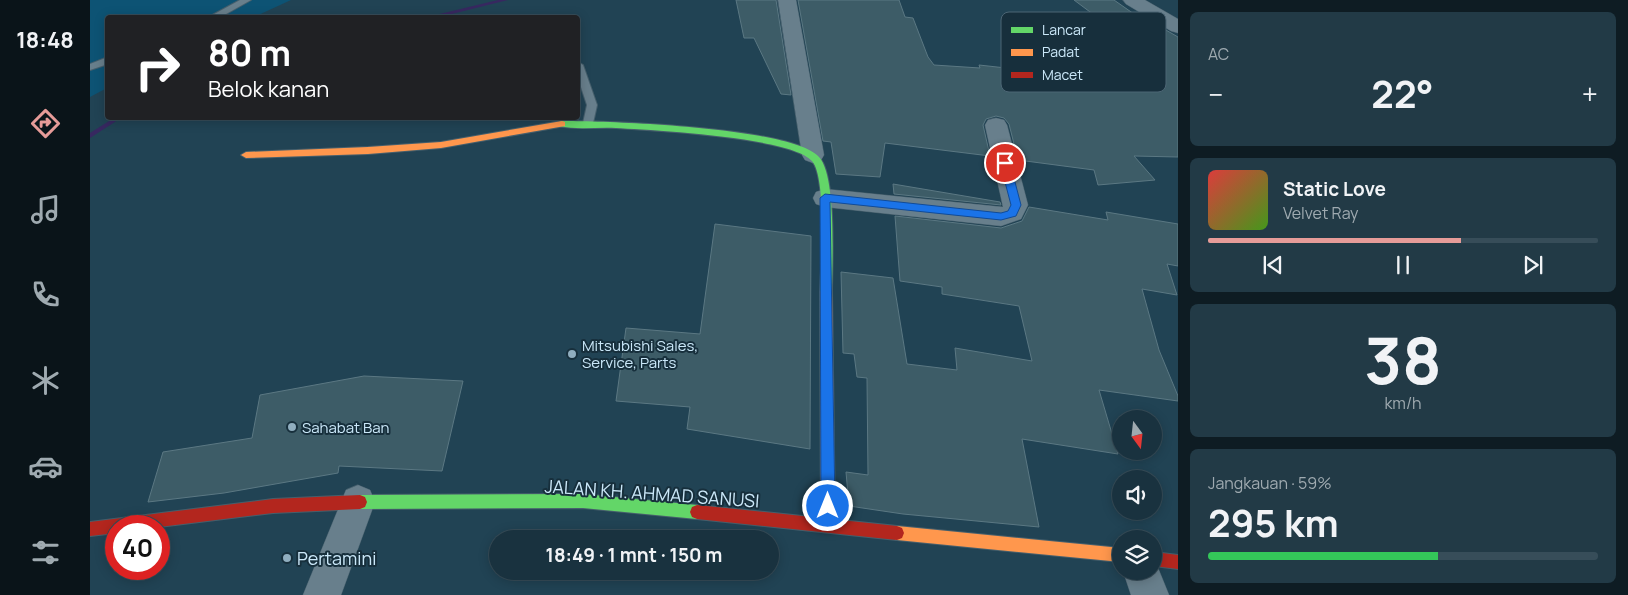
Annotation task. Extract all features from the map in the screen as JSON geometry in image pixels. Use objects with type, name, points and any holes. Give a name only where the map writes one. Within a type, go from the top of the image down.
[{"type":"main road","points":[[246,155],[431,145],[496,137],[540,127],[588,123],[745,137],[786,143],[803,148],[813,155],[822,174],[825,198],[828,525]]},
{"type":"main road","name":"JALAN KH. AHMAD SANUSI","points":[[90,529],[274,506],[358,502],[584,501],[1112,554]]},
{"type":"main road","points":[[1162,560],[1178,562]]},
{"type":"street","points":[[787,0],[813,155]]},
{"type":"street","points":[[1132,0],[1152,12]]},
{"type":"street","points":[[1166,20],[1178,27]]},
{"type":"street","points":[[825,198],[1001,217],[1012,213],[1016,205],[996,125]]},
{"type":"street","points":[[322,595],[358,502]]},
{"type":"street","points":[[1144,580],[1150,595]]},
{"type":"lane","points":[[217,15],[247,0]]},
{"type":"lane","points":[[90,67],[105,61]]},
{"type":"lane","points":[[580,71],[592,105],[588,123]]},
{"type":"shaded area","points":[[90,0],[291,0],[258,15],[105,15],[105,89],[90,97]]},
{"type":"building","points":[[736,0],[776,0],[791,95],[781,94],[754,38],[744,38]]},
{"type":"building","points":[[798,0],[899,0],[905,17],[913,18],[928,57],[934,65],[980,68],[979,65],[1001,67],[1001,92],[1166,92],[1166,30],[1178,37],[1178,157],[1134,156],[1155,180],[1098,185],[1094,170],[1018,160],[1009,124],[1004,118],[996,116],[986,119],[983,125],[990,156],[885,143],[880,177],[836,174],[831,142],[823,141]]},
{"type":"building","points":[[1074,0],[1114,0],[1131,12],[1090,12]]},
{"type":"building","points":[[893,184],[1000,202],[1001,205],[894,194]]},
{"type":"building","points":[[1029,207],[1108,220],[1106,212],[1178,224],[1178,266],[1167,264],[1177,295],[1142,289],[1159,350],[1178,396],[1178,401],[1099,390],[1112,434],[1112,453],[1022,439],[1039,527],[903,514],[849,506],[846,472],[868,475],[867,378],[857,377],[854,354],[843,353],[841,272],[893,278],[907,364],[957,370],[955,348],[1032,361],[1019,306],[942,294],[942,287],[900,281],[895,216],[1001,228],[1022,221]]},
{"type":"building","points":[[715,224],[811,236],[810,449],[687,429],[690,407],[616,401],[626,328],[700,334]]},
{"type":"building","points":[[364,376],[463,381],[442,471],[339,466],[338,473],[224,493],[148,502],[163,452],[252,438],[260,395]]},
{"type":"waterway","points":[[439,15],[505,0]]},
{"type":"waterway","points":[[90,136],[115,120]]},
{"type":"traffic: fast","points":[[562,124],[615,125],[697,131],[774,142],[802,150],[816,159],[821,170],[824,186],[827,223],[826,292]]},
{"type":"traffic: fast","points":[[360,502],[583,501],[697,512]]},
{"type":"traffic: slow","points":[[246,155],[441,145],[562,124]]},
{"type":"traffic: slow","points":[[826,292],[828,525]]},
{"type":"traffic: slow","points":[[897,533],[1112,554]]},
{"type":"traffic: jam","points":[[90,529],[273,506],[360,502]]},
{"type":"traffic: jam","points":[[697,512],[897,533]]},
{"type":"traffic: jam","points":[[1162,560],[1178,562]]},
{"type":"place","name":"Mitsubishi Sales, Service, Parts","points":[[572,354]]},
{"type":"place","name":"Sahabat Ban","points":[[292,427]]},
{"type":"place","name":"Pertamini","points":[[287,558]]},
{"type":"route","points":[[828,506],[825,198],[1001,217],[1012,213],[1016,205],[1005,163]]}]
